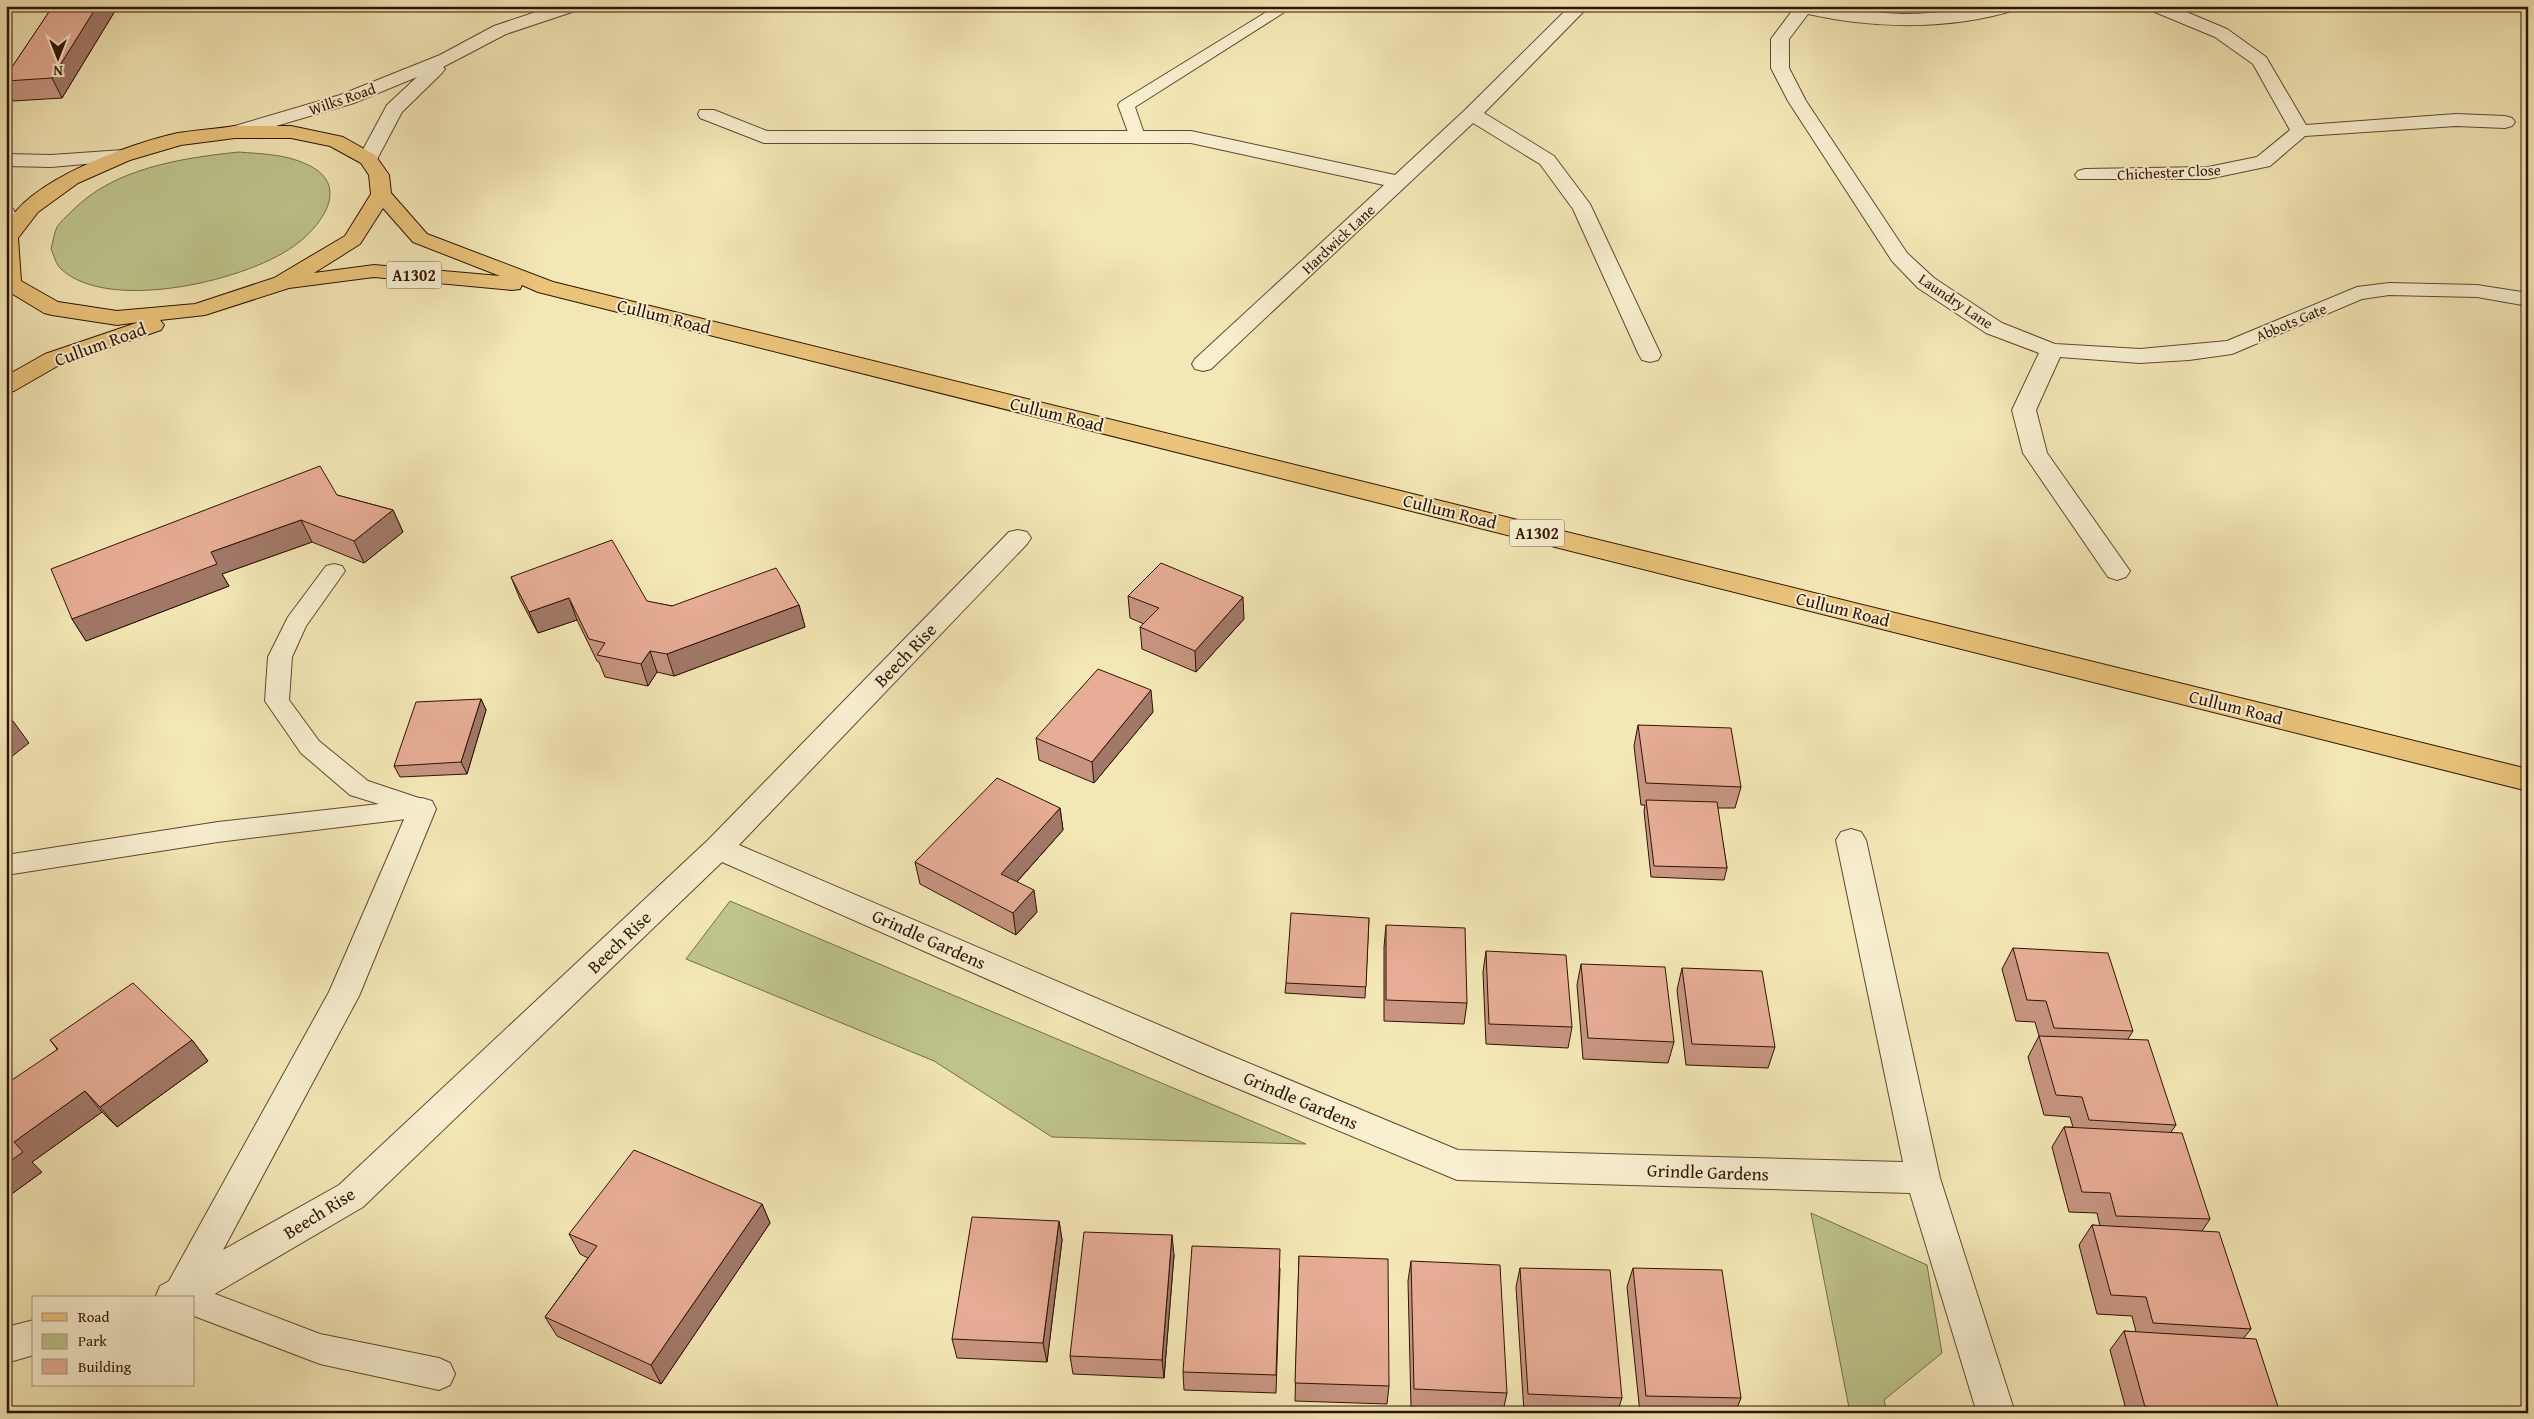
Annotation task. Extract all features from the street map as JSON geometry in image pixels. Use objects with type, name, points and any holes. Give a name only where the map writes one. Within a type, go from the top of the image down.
[{"type":"main road","points":[[235,132],[291,132],[336,141],[368,159],[379,175],[381,194],[353,240],[282,283],[197,310],[117,318],[52,308],[9,289],[8,238],[31,208],[71,179],[123,156],[179,140],[235,132]]},
{"type":"main road","name":"Cullum Road","points":[[381,194],[420,238],[546,286],[2528,780]]},
{"type":"main road","name":"Cullum Road","points":[[282,283],[374,271],[546,286]]},
{"type":"main road","name":"Cullum Road","points":[[6,386],[53,360],[197,310]]},
{"type":"street","name":"Wilks Road","points":[[235,132],[347,99],[446,59],[500,30],[572,6]]},
{"type":"street","name":"Hardwick Lane","points":[[1203,364],[1472,114],[1580,6]]},
{"type":"street","points":[[1798,8],[1855,18],[1926,19],[1994,13],[2010,6]]},
{"type":"street","points":[[2156,6],[2221,33],[2260,61],[2300,131],[2456,120],[2506,122]]},
{"type":"street","name":"Laundry Lane","points":[[1798,8],[1780,39],[1780,68],[1797,101],[1899,257],[1926,283],[1994,328],[2052,350]]},
{"type":"street","name":"Wilks Road","points":[[368,159],[394,109],[446,59]]},
{"type":"street","points":[[707,114],[764,137],[1138,139],[1191,137],[1399,182]]},
{"type":"street","points":[[1472,114],[1547,160],[1583,208],[1650,355]]},
{"type":"street","name":"Chichester Close","points":[[2085,175],[2208,174],[2263,162],[2300,131]]},
{"type":"street","points":[[6,160],[51,161],[123,156]]},
{"type":"street","points":[[6,213],[8,238]]},
{"type":"street","name":"Abbots Gate","points":[[2052,350],[2140,356],[2190,353],[2232,347],[2357,293],[2389,289],[2477,291],[2528,300]]},
{"type":"street","points":[[2052,350],[2024,410],[2035,453],[2117,571]]},
{"type":"street","name":"Beech Rise","points":[[186,1296],[351,1196],[718,848],[1018,538]]},
{"type":"street","points":[[184,1296],[343,996],[422,809]]},
{"type":"street","points":[[1851,840],[1923,1178],[1996,1413]]},
{"type":"street","name":"Grindle Gardens","points":[[718,848],[1210,1062],[1457,1165],[1923,1178]]},
{"type":"street","points":[[6,1345],[32,1338]]},
{"type":"lane","points":[[1138,139],[1126,105],[1275,13],[1276,6]]},
{"type":"lane","points":[[334,571],[296,623],[280,657],[277,701],[310,747],[359,788],[422,809]]},
{"type":"lane","points":[[6,864],[218,832],[422,809]]},
{"type":"lane","points":[[195,1302],[320,1349],[439,1374]]},
{"type":"green space","points":[[239,152],[290,158],[306,164],[319,172],[327,181],[330,192],[329,203],[324,214],[308,234],[277,257],[248,269],[215,279],[180,287],[145,290],[112,289],[83,282],[61,269],[58,265],[51,249],[57,227],[87,198],[106,185],[149,168],[172,162]]},
{"type":"green space","points":[[730,901],[1306,1144],[1052,1137],[934,1061],[686,959]]},
{"type":"green space","points":[[1811,1213],[1927,1265],[1942,1353],[1884,1400],[1887,1413],[1850,1413]]},
{"type":"building","points":[[53,6],[97,6],[52,78],[6,81],[6,76]]},
{"type":"building","points":[[320,466],[337,495],[393,510],[354,541],[301,520],[211,552],[217,564],[72,619],[51,569]]},
{"type":"building","points":[[612,540],[647,601],[672,606],[776,568],[799,605],[667,654],[650,651],[641,664],[597,655],[605,643],[589,639],[569,598],[529,612],[511,577]]},
{"type":"building","points":[[1161,563],[1243,597],[1195,651],[1140,627],[1159,608],[1128,596]]},
{"type":"building","points":[[1098,669],[1151,690],[1092,762],[1036,738]]},
{"type":"building","points":[[481,699],[461,762],[394,766],[416,702]]},
{"type":"building","points":[[6,718],[13,721],[6,726]]},
{"type":"building","points":[[1638,725],[1731,728],[1741,787],[1646,783]]},
{"type":"building","points":[[997,778],[1060,808],[1001,874],[1034,890],[1013,913],[915,862]]},
{"type":"building","points":[[1646,800],[1717,802],[1727,868],[1654,866]]},
{"type":"building","points":[[1291,913],[1369,918],[1366,987],[1286,983]]},
{"type":"building","points":[[1386,925],[1465,928],[1467,1003],[1386,1000]]},
{"type":"building","points":[[2013,948],[2108,953],[2133,1031],[2054,1028],[2046,1001],[2027,1000]]},
{"type":"building","points":[[1486,951],[1566,955],[1572,1027],[1489,1024]]},
{"type":"building","points":[[1581,964],[1665,967],[1674,1042],[1588,1038]]},
{"type":"building","points":[[1682,968],[1762,971],[1775,1047],[1692,1044]]},
{"type":"building","points":[[133,983],[192,1040],[100,1107],[85,1091],[14,1142],[23,1152],[6,1164],[6,1084],[58,1049],[50,1040]]},
{"type":"building","points":[[2039,1036],[2148,1040],[2176,1125],[2089,1120],[2082,1097],[2056,1095]]},
{"type":"building","points":[[2064,1127],[2182,1133],[2210,1219],[2116,1216],[2110,1193],[2082,1192]]},
{"type":"building","points":[[634,1150],[762,1204],[651,1365],[545,1317],[597,1246],[569,1234]]},
{"type":"building","points":[[972,1217],[1059,1221],[1043,1343],[952,1339]]},
{"type":"building","points":[[2092,1225],[2219,1232],[2251,1329],[2153,1323],[2146,1297],[2111,1295]]},
{"type":"building","points":[[1084,1232],[1172,1235],[1162,1360],[1070,1356]]},
{"type":"building","points":[[1192,1246],[1280,1249],[1276,1375],[1183,1372]]},
{"type":"building","points":[[1299,1256],[1388,1259],[1389,1386],[1295,1383]]},
{"type":"building","points":[[1411,1261],[1500,1265],[1507,1393],[1414,1389]]},
{"type":"building","points":[[1520,1268],[1610,1270],[1622,1398],[1528,1394]]},
{"type":"building","points":[[1633,1268],[1722,1270],[1741,1398],[1646,1396]]},
{"type":"building","points":[[2124,1331],[2256,1339],[2280,1413],[2177,1413],[2176,1408],[2145,1407]]}]
